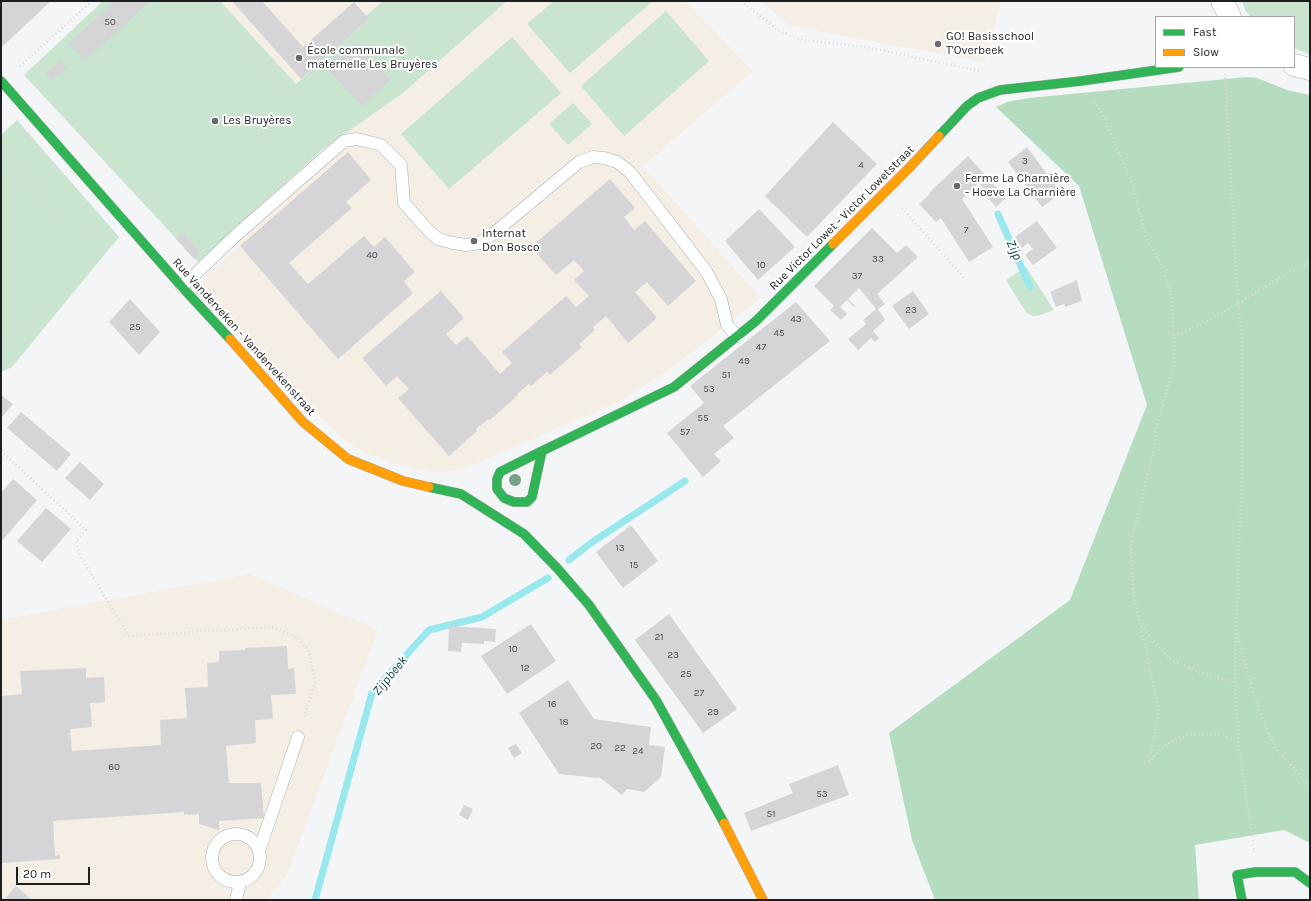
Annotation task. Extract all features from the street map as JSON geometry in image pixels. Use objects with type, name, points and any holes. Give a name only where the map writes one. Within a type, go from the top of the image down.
[{"type":"street","points":[[1222,1],[1230,16]]},
{"type":"street","points":[[1295,65],[1310,69]]},
{"type":"street","name":"Rue Victor Lowet - Victor Lowetstraat","points":[[542,451],[532,497],[527,502],[514,502],[504,498],[497,489],[496,479],[500,472],[542,451],[674,387],[756,321],[886,191],[967,106],[978,98],[1000,90],[1081,81],[1172,68]]},
{"type":"street","name":"Rue Vanderveken - Vandervekenstraat","points":[[1,82],[303,422],[348,459],[403,481],[461,494],[524,534],[590,605],[656,700],[720,815],[763,900]]},
{"type":"street","points":[[1242,900],[1237,875],[1256,872],[1295,872],[1310,883]]},
{"type":"lane","points":[[182,287],[235,236],[344,141],[357,139],[381,145],[401,165],[404,203],[428,230],[438,238],[453,243],[466,245],[480,243],[493,234],[579,162],[593,157],[604,158],[617,162],[630,172],[706,271],[721,298],[727,325],[737,336]]},
{"type":"lane","points":[[259,851],[251,840],[244,835],[232,834],[221,839],[213,849],[212,862],[217,873],[227,881],[240,882],[252,876],[259,864],[259,851],[298,737]]},
{"type":"lane","points":[[236,900],[240,882]]},
{"type":"path","points":[[1,82],[92,1]]},
{"type":"path","points":[[209,1],[294,97]]},
{"type":"path","points":[[741,1],[779,31],[802,40],[866,47],[980,71],[1000,90]]},
{"type":"path","points":[[1225,74],[1238,304],[1242,337],[1242,472],[1235,682],[1238,741],[1253,838]]},
{"type":"path","points":[[1090,96],[1103,115],[1131,179],[1146,237],[1163,268],[1172,299],[1174,363],[1155,434],[1156,442],[1131,543],[1133,591],[1159,711],[1148,764],[1160,749],[1180,737],[1198,734],[1220,735],[1238,741]]},
{"type":"path","points":[[1,153],[13,161],[33,181],[53,216],[54,266],[50,304],[32,323],[1,342]]},
{"type":"path","points":[[886,191],[966,280]]},
{"type":"path","points":[[53,231],[85,233],[120,217]]},
{"type":"path","points":[[1174,334],[1198,326],[1310,261]]},
{"type":"path","points":[[1,451],[86,530],[76,541],[79,554],[129,636],[274,627],[295,637],[308,649],[314,682],[298,737]]},
{"type":"path","points":[[1140,623],[1152,640],[1170,659],[1204,674],[1235,682]]},
{"type":"path","points":[[1236,629],[1254,695],[1274,747],[1310,788]]},
{"type":"shaded area","name":"École communale maternelle Les Bruyères","points":[[220,1],[383,1],[366,16],[369,19],[296,84]]},
{"type":"shaded area","name":"Internat Don Bosco","points":[[507,1],[685,1],[753,71],[643,166],[761,298],[668,371],[618,402],[461,470],[434,472],[392,463],[366,453],[346,441],[330,427],[200,288],[206,275],[240,246],[232,232],[323,149],[403,93]]},
{"type":"shaded area","name":"GO! Basisschool T'Overbeek","points":[[760,1],[1001,1],[984,62],[791,26]]},
{"type":"shaded area","points":[[250,574],[378,630],[287,875],[266,900],[1,900],[1,620]]},
{"type":"green space","name":"Les Bruyères","points":[[103,1],[220,1],[296,84],[369,19],[366,16],[383,1],[507,1],[403,93],[323,149],[198,262],[24,75]]},
{"type":"green space","points":[[554,1],[653,1],[570,73],[527,24]]},
{"type":"green space","points":[[1242,1],[1310,1],[1310,55],[1295,48],[1295,16],[1250,16],[1246,12]]},
{"type":"green space","points":[[666,11],[709,61],[624,136],[581,86]]},
{"type":"green space","points":[[512,37],[561,93],[449,189],[401,134]]},
{"type":"green space","points":[[1247,77],[1257,78],[1287,90],[1310,95],[1310,843],[1284,830],[1195,845],[1199,900],[935,900],[912,840],[889,733],[1070,600],[1147,405],[1079,186],[996,107],[1007,102],[1029,98]]},
{"type":"green space","points":[[573,103],[592,124],[568,145],[549,124]]},
{"type":"green space","points":[[17,120],[119,237],[12,367],[1,372],[1,135]]},
{"type":"green space","points":[[1026,267],[1054,310],[1041,315],[1033,316],[1027,313],[1024,309],[1006,280]]},
{"type":"building","points":[[1,1],[51,1],[3,46],[1,44]]},
{"type":"building","points":[[116,1],[150,1],[85,61],[69,43]]},
{"type":"building","points":[[232,1],[262,1],[303,47],[354,2],[369,19],[301,79]]},
{"type":"building","points":[[354,42],[390,80],[362,106],[326,67]]},
{"type":"building","points":[[61,61],[67,68],[51,80],[46,73]]},
{"type":"building","points":[[833,122],[877,164],[807,237],[765,196]]},
{"type":"building","points":[[1027,147],[1061,193],[1042,207],[1008,162]]},
{"type":"building","points":[[348,152],[371,180],[346,202],[352,208],[289,263],[308,284],[364,236],[374,247],[385,237],[415,272],[404,281],[413,293],[338,359],[240,246]]},
{"type":"building","points":[[968,156],[1006,198],[996,207],[981,190],[983,188],[979,183],[962,199],[993,247],[969,262],[941,218],[936,222],[919,204]]},
{"type":"building","points":[[610,179],[635,208],[624,217],[634,230],[645,221],[696,281],[668,306],[647,282],[635,292],[657,318],[628,343],[606,316],[593,327],[595,330],[579,344],[582,347],[550,375],[547,372],[531,386],[529,384],[490,420],[488,419],[476,429],[477,431],[449,456],[398,398],[409,389],[397,376],[386,386],[362,358],[441,291],[464,318],[446,334],[456,345],[467,336],[500,374],[512,363],[502,352],[566,296],[576,307],[589,296],[574,280],[584,271],[574,260],[556,275],[531,247]]},
{"type":"building","points":[[759,209],[795,247],[758,280],[725,241]]},
{"type":"building","points":[[1037,221],[1057,248],[1033,265],[1025,255],[1033,249],[1028,243],[1022,248],[1015,237]]},
{"type":"building","points":[[872,228],[897,253],[906,245],[918,257],[877,294],[885,304],[878,309],[885,320],[873,331],[879,338],[875,342],[871,338],[858,350],[848,339],[866,324],[863,320],[876,309],[859,288],[848,299],[855,306],[854,307],[847,300],[840,307],[847,314],[841,320],[830,310],[834,306],[814,286]]},
{"type":"building","points":[[183,233],[200,253],[194,259],[176,239]]},
{"type":"building","points":[[1077,280],[1082,301],[1065,307],[1064,304],[1056,307],[1050,292]]},
{"type":"building","points":[[913,291],[929,314],[909,329],[892,306]]},
{"type":"building","points":[[130,299],[160,332],[139,355],[109,322]]},
{"type":"building","points":[[796,302],[830,341],[723,426],[734,438],[714,454],[721,461],[703,477],[667,433],[704,403],[690,386]]},
{"type":"building","points":[[1,395],[13,404],[1,418]]},
{"type":"building","points":[[21,412],[71,454],[57,471],[7,428]]},
{"type":"building","points":[[80,462],[104,484],[90,500],[65,478]]},
{"type":"building","points":[[13,479],[37,500],[1,542],[1,493]]},
{"type":"building","points":[[46,508],[71,529],[42,562],[17,541]]},
{"type":"building","points":[[631,525],[658,561],[623,588],[596,552]]},
{"type":"building","points":[[669,614],[737,709],[703,733],[635,640]]},
{"type":"building","points":[[531,624],[556,661],[507,694],[481,656]]},
{"type":"building","points":[[449,626],[496,629],[495,642],[484,641],[484,644],[462,643],[461,652],[448,651]]},
{"type":"building","points":[[287,646],[288,669],[294,668],[296,694],[271,695],[273,719],[255,720],[256,743],[226,746],[229,783],[261,783],[264,818],[219,821],[219,830],[199,824],[199,814],[184,815],[184,812],[53,821],[55,856],[60,855],[60,859],[1,863],[1,696],[22,694],[20,671],[86,668],[86,678],[104,677],[105,702],[90,703],[92,727],[70,729],[72,751],[161,745],[160,720],[187,718],[185,688],[208,687],[207,663],[219,662],[219,651]]},
{"type":"building","points":[[568,680],[594,719],[651,727],[649,745],[665,747],[661,777],[644,792],[627,789],[622,795],[599,777],[559,774],[519,713]]},
{"type":"building","points":[[516,744],[522,753],[514,758],[508,748]]},
{"type":"building","points":[[838,765],[849,795],[751,831],[744,813],[793,793],[789,784]]},
{"type":"building","points":[[464,805],[473,809],[468,820],[459,815]]},
{"type":"building","points":[[16,886],[32,900],[4,900]]},
{"type":"waterway","name":"Zijp","points":[[998,214],[1030,287]]},
{"type":"waterway","name":"Zijpbeek","points":[[569,560],[591,543],[685,481]]},
{"type":"waterway","name":"Zijpbeek","points":[[315,900],[372,693],[429,630],[482,617],[548,578]]},
{"type":"traffic: fast","points":[[939,136],[967,106],[978,98],[1000,90],[1081,81],[1172,68]]},
{"type":"traffic: fast","points":[[1,81],[182,287],[230,339]]},
{"type":"traffic: fast","points":[[542,451],[532,497],[527,502],[514,502],[504,498],[497,489],[497,479],[500,472],[542,451],[674,387],[756,321],[833,244]]},
{"type":"traffic: fast","points":[[429,487],[461,494],[524,534],[557,568],[589,605],[656,700],[724,823]]},
{"type":"traffic: fast","points":[[1242,900],[1237,875],[1256,872],[1295,872],[1310,883]]},
{"type":"traffic: slow","points":[[833,244],[939,136]]},
{"type":"traffic: slow","points":[[230,339],[303,422],[348,459],[403,481],[429,487]]},
{"type":"traffic: slow","points":[[724,823],[763,900]]},
{"type":"place","name":"GO! Basisschool T'Overbeek","points":[[938,44]]},
{"type":"place","name":"École communale maternelle Les Bruyères","points":[[299,58]]},
{"type":"place","name":"Les Bruyères","points":[[215,121]]},
{"type":"place","name":"Ferme La Charnière - Hoeve La Charnière","points":[[957,186]]},
{"type":"place","name":"Internat Don Bosco","points":[[474,241]]}]
